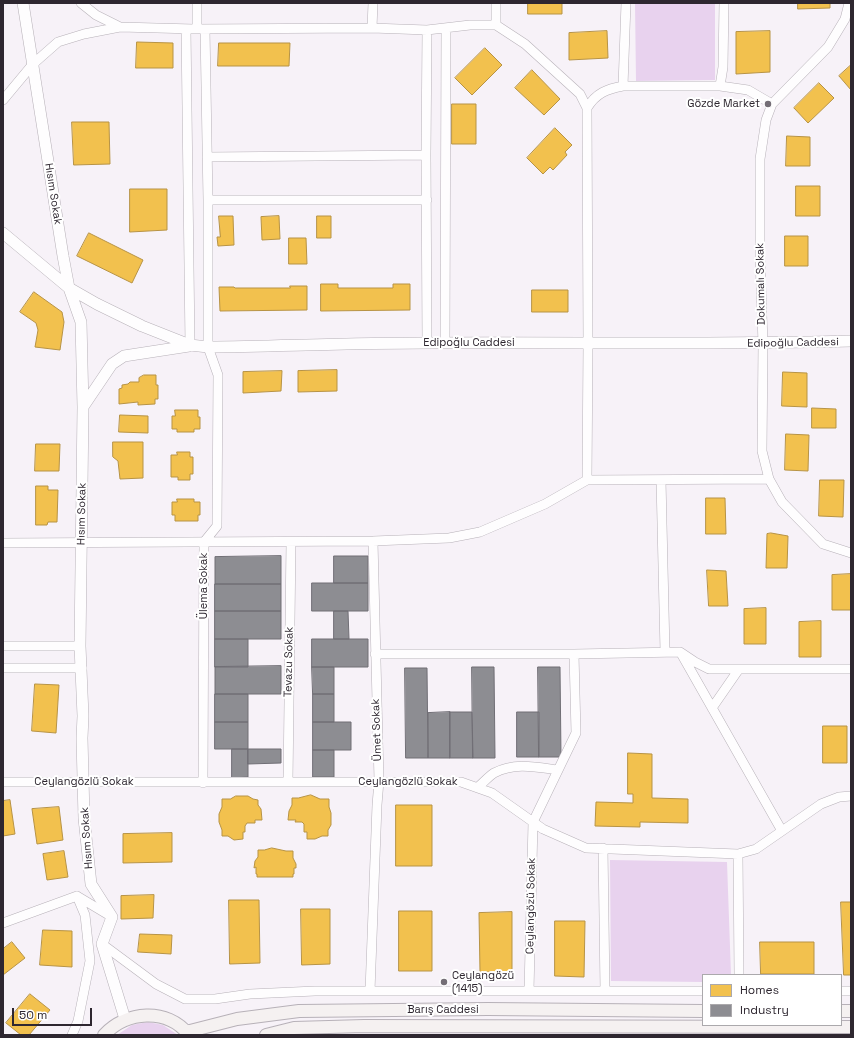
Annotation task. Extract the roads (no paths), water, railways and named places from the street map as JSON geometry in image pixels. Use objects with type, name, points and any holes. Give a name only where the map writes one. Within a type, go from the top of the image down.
[{"type":"main road","name":"Barış Caddesi","points":[[187,1033],[237,1019],[299,1011],[480,1009],[702,1011]]},
{"type":"main road","points":[[104,1035],[111,1028],[125,1019],[141,1015],[157,1016],[173,1022],[187,1033]]},
{"type":"main road","name":"Barış Caddesi","points":[[266,1035],[294,1028],[364,1026],[653,1031],[851,1027]]},
{"type":"street","name":"Hısım Sokak","points":[[23,3],[63,256],[69,288],[81,322],[83,407],[80,646],[82,668],[84,818],[91,884],[112,917]]},
{"type":"street","points":[[81,3],[96,15],[120,27]]},
{"type":"street","name":"Ülema Sokak","points":[[197,3],[201,29],[207,157],[208,347],[218,375],[217,526],[204,542],[203,782]]},
{"type":"street","points":[[372,28],[373,3]]},
{"type":"street","points":[[496,3],[496,25]]},
{"type":"street","points":[[623,86],[626,3]]},
{"type":"street","points":[[720,86],[723,67],[724,3]]},
{"type":"street","name":"Dokumalı Sokak","points":[[849,3],[848,21],[828,47],[772,104],[766,120],[760,159],[760,257],[763,344],[762,451],[769,479],[782,502],[823,544],[851,553]]},
{"type":"street","points":[[3,100],[33,64],[58,42],[84,34],[120,27],[186,29],[372,28],[427,30],[470,25],[496,25],[524,44],[580,94],[587,108],[587,480]]},
{"type":"street","points":[[445,343],[446,28]]},
{"type":"street","points":[[83,407],[112,364],[124,356],[190,345],[186,29]]},
{"type":"street","points":[[427,30],[427,343]]},
{"type":"street","points":[[587,108],[592,99],[607,89],[623,86],[720,86],[748,90],[772,104]]},
{"type":"street","points":[[207,157],[426,155]]},
{"type":"street","points":[[208,200],[427,200]]},
{"type":"street","name":"Edipoğlu Caddesi","points":[[3,234],[69,288],[97,304],[142,326],[190,345],[208,347],[427,343],[763,344],[851,341]]},
{"type":"street","points":[[3,543],[291,542],[449,538],[480,532],[545,504],[587,480],[769,479]]},
{"type":"street","points":[[661,480],[665,652]]},
{"type":"street","name":"Ümet Sokak","points":[[370,991],[376,805],[379,781],[375,654],[374,541]]},
{"type":"street","name":"Tevazu Sokak","points":[[288,782],[291,542]]},
{"type":"street","points":[[3,646],[80,646]]},
{"type":"street","points":[[680,652],[782,831]]},
{"type":"street","points":[[375,654],[574,654],[680,652],[695,662],[709,668],[851,669]]},
{"type":"street","points":[[533,822],[576,733],[574,654]]},
{"type":"street","points":[[3,668],[82,668]]},
{"type":"street","points":[[712,708],[739,669]]},
{"type":"street","points":[[478,788],[493,774],[509,767],[528,766],[558,770]]},
{"type":"street","name":"Ceylangözlü Sokak","points":[[3,782],[461,782],[492,793],[543,829],[586,848],[738,854],[756,849],[821,804],[839,797],[851,796]]},
{"type":"street","name":"Ceylangözü Sokak","points":[[529,991],[533,822]]},
{"type":"street","points":[[603,848],[605,991]]},
{"type":"street","points":[[738,854],[739,974]]},
{"type":"street","points":[[77,896],[112,917],[102,944],[125,1019]]},
{"type":"street","points":[[3,924],[77,896]]},
{"type":"street","points":[[72,1035],[78,1021],[90,961],[85,915],[77,896]]},
{"type":"street","points":[[102,944],[156,984],[185,999],[215,999],[250,994],[315,990],[702,991]]},
{"type":"place","name":"Gözde Market","points":[[768,104]]},
{"type":"place","name":"Ceylangözü (1415)","points":[[444,982]]}]
